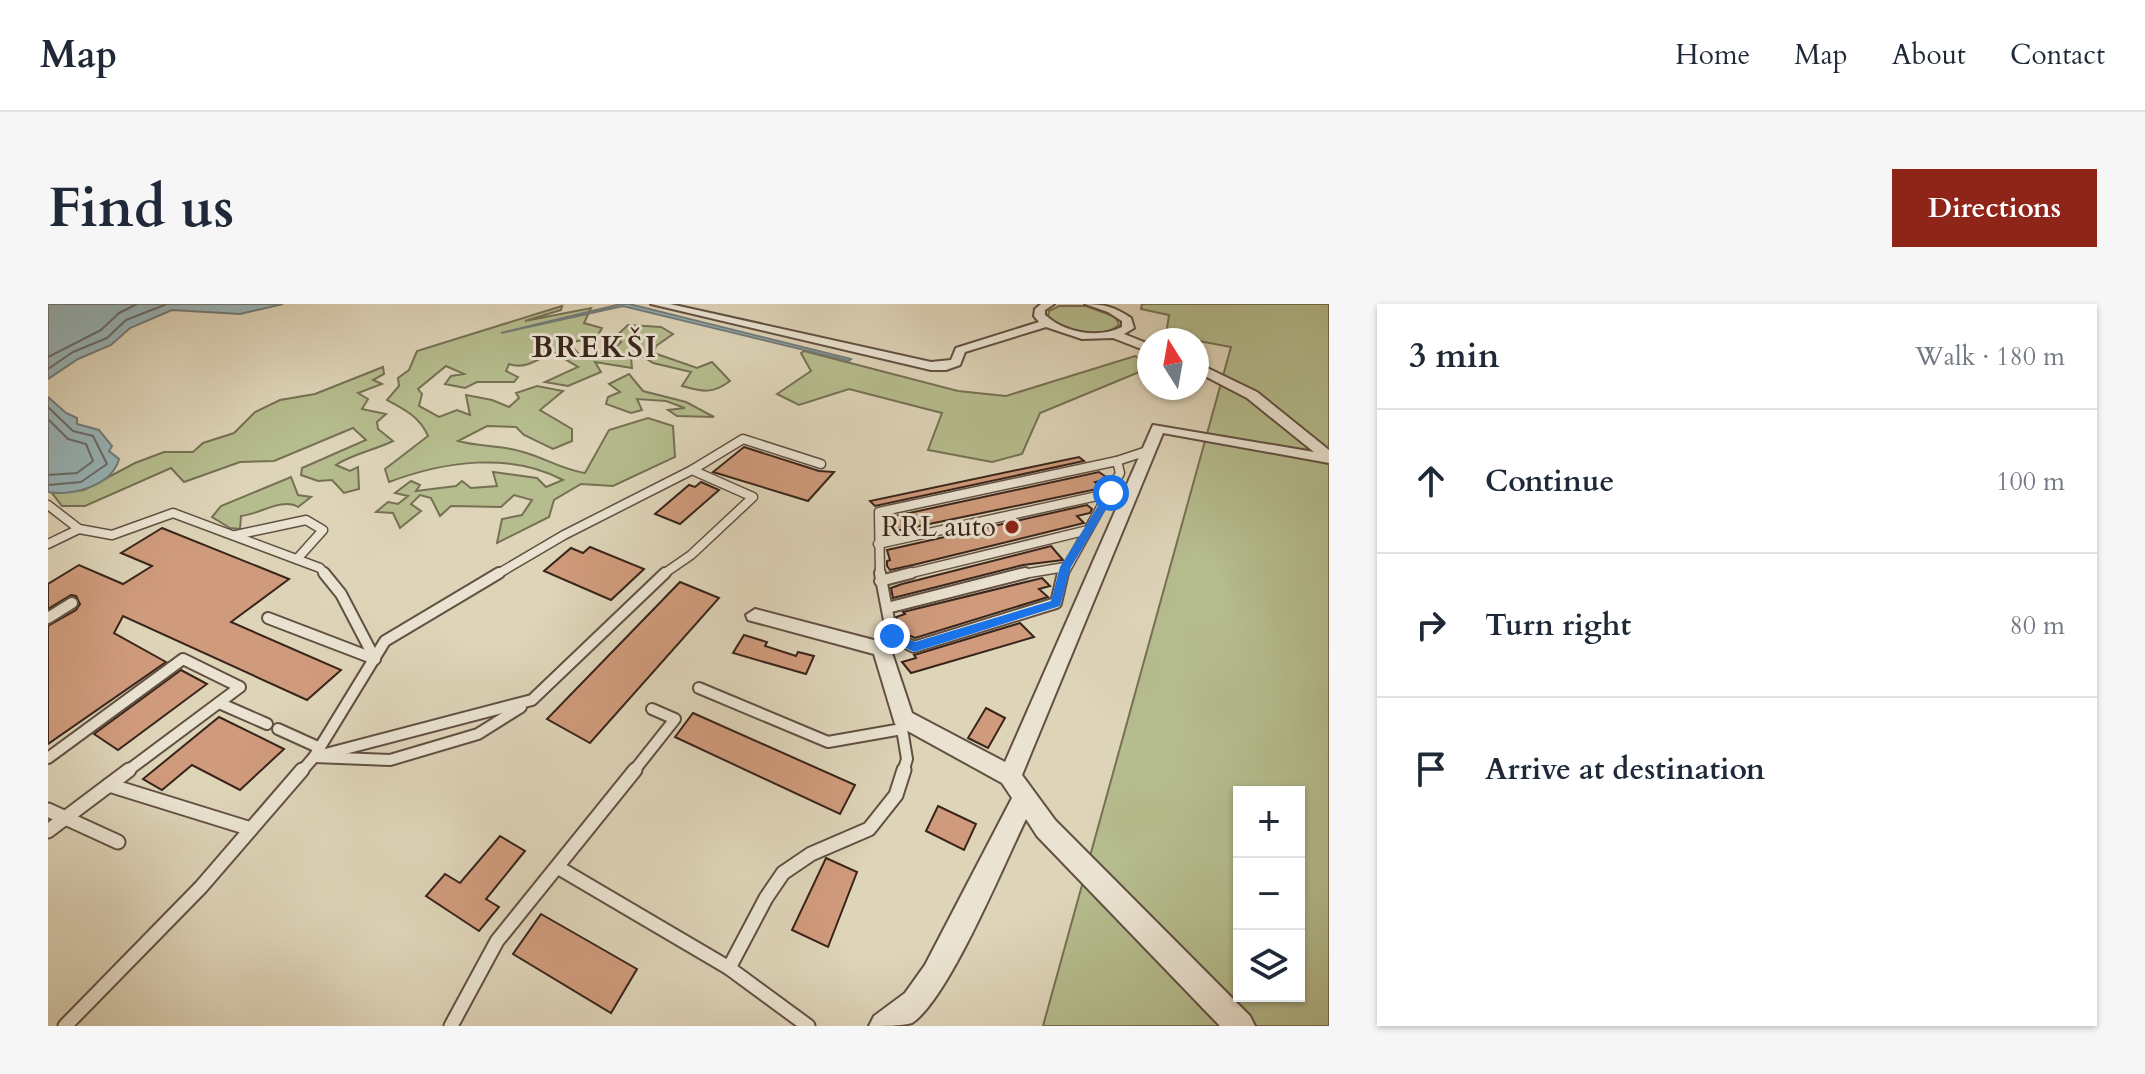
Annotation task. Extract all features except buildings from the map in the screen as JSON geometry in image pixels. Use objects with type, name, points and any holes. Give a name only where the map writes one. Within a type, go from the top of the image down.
[{"type":"street","points":[[656,304],[931,366],[956,362],[960,350],[1060,329]]},
{"type":"street","points":[[1045,304],[1038,313],[1047,323],[1060,329],[1091,335],[1118,333],[1137,341]]},
{"type":"street","points":[[1090,304],[1115,307],[1128,323],[1118,333]]},
{"type":"street","points":[[1002,339],[1047,323]]},
{"type":"street","points":[[1209,373],[1252,395],[1329,458]]},
{"type":"street","points":[[884,1026],[915,1003],[935,975],[1017,786],[1158,428],[1329,458]]},
{"type":"street","points":[[755,615],[882,649],[903,723],[1017,786],[1046,828],[1240,1026]]},
{"type":"lane","points":[[65,1026],[201,887],[317,753],[385,641],[564,535],[692,470],[743,439],[821,464]]},
{"type":"lane","points":[[1117,461],[1120,473],[1065,567],[1056,603],[914,647],[892,636],[880,581],[879,512],[1117,461],[1147,451]]},
{"type":"lane","points":[[219,703],[272,727],[317,753],[390,760],[478,734],[532,700],[660,577],[691,555],[753,497],[692,470]]},
{"type":"lane","points":[[878,544],[1111,493]]},
{"type":"lane","points":[[48,505],[79,529],[112,535],[173,513],[320,568],[341,594],[375,659]]},
{"type":"lane","points":[[235,535],[306,520],[323,530],[297,559]]},
{"type":"lane","points":[[48,544],[79,529]]},
{"type":"lane","points":[[880,581],[1088,530]]},
{"type":"lane","points":[[887,608],[1034,571],[1065,567]]},
{"type":"lane","points":[[48,618],[72,603]]},
{"type":"lane","points":[[268,618],[375,659]]},
{"type":"lane","points":[[48,758],[183,659],[240,687],[48,831]]},
{"type":"lane","points":[[699,688],[828,742],[903,723],[907,759],[896,795],[869,829],[811,854],[783,873],[766,898],[729,968]]},
{"type":"lane","points":[[317,753],[532,700]]},
{"type":"lane","points":[[451,1026],[497,941],[559,868],[675,719],[652,709]]},
{"type":"lane","points":[[109,785],[251,829]]},
{"type":"lane","points":[[48,810],[118,842]]},
{"type":"lane","points":[[559,868],[729,968],[808,1026]]},
{"type":"green space","points":[[1142,304],[1329,304],[1329,1026],[1043,1026],[1231,347],[1209,343],[1209,328],[1167,328],[1169,315],[1141,309]]},
{"type":"green space","points":[[562,306],[561,310],[525,321],[591,308],[584,323],[602,328],[597,337],[568,343],[583,358],[612,351],[621,342],[616,336],[628,325],[661,327],[673,334],[656,346],[654,353],[697,368],[712,362],[730,381],[708,391],[682,386],[691,372],[653,363],[639,354],[631,357],[632,368],[595,362],[601,372],[568,386],[545,382],[578,367],[553,352],[526,365],[509,364],[506,371],[518,377],[514,382],[477,382],[465,388],[445,384],[451,376],[464,374],[446,366],[418,389],[422,394],[419,406],[439,417],[457,410],[470,415],[466,395],[509,407],[519,398],[516,393],[537,386],[563,391],[540,410],[572,429],[572,441],[553,449],[524,435],[516,427],[487,426],[458,441],[531,454],[585,473],[609,430],[648,418],[673,426],[675,457],[613,486],[581,484],[554,500],[549,517],[497,543],[502,519],[522,515],[532,500],[514,495],[501,507],[451,506],[440,516],[431,498],[420,495],[411,504],[421,511],[400,528],[393,513],[376,512],[388,502],[398,504],[408,496],[395,493],[411,481],[420,485],[416,491],[456,486],[462,481],[471,488],[497,486],[493,472],[537,478],[546,487],[563,480],[542,471],[499,463],[454,465],[389,482],[385,469],[428,436],[416,419],[387,400],[399,386],[398,378],[409,370],[417,351]]},
{"type":"green space","points":[[1059,306],[1086,306],[1116,317],[1119,325],[1103,332],[1073,330],[1048,317],[1049,311]]},
{"type":"green space","points":[[804,351],[958,391],[1006,396],[1135,356],[1137,373],[1040,413],[1022,454],[992,462],[928,450],[942,413],[849,389],[799,405],[777,394],[811,371],[801,353]]},
{"type":"green space","points":[[383,367],[384,374],[373,380],[382,384],[358,393],[368,399],[362,409],[386,414],[377,422],[378,429],[393,441],[336,465],[350,471],[358,467],[359,489],[344,493],[332,480],[318,481],[301,475],[302,468],[366,440],[353,428],[274,461],[240,462],[184,482],[171,468],[85,506],[62,506],[52,493],[84,490],[135,463],[164,452],[193,452],[203,443],[234,433],[255,412],[280,400],[315,394]]},
{"type":"green space","points":[[629,374],[643,391],[686,402],[714,417],[677,416],[668,410],[685,408],[666,401],[637,399],[642,410],[631,413],[606,404],[608,397],[620,392],[609,384]]},
{"type":"green space","points":[[291,477],[298,495],[311,497],[298,507],[292,504],[277,505],[241,516],[240,529],[230,528],[212,517],[221,506]]},
{"type":"water","points":[[48,304],[283,304],[240,314],[172,310],[130,328],[111,345],[78,359],[48,379]]},
{"type":"water","points":[[621,304],[851,359],[849,361],[623,306],[501,333]]},
{"type":"water","points":[[48,397],[66,413],[77,418],[77,424],[99,430],[112,446],[109,451],[119,459],[115,468],[100,482],[79,490],[48,492]]},
{"type":"place","name":"RRL auto","points":[[1012,527]]},
{"type":"district","name":"BREKŠI","points":[[595,347]]},
{"type":"route","points":[[892,636],[914,647],[1056,603],[1065,567],[1111,493]]}]
